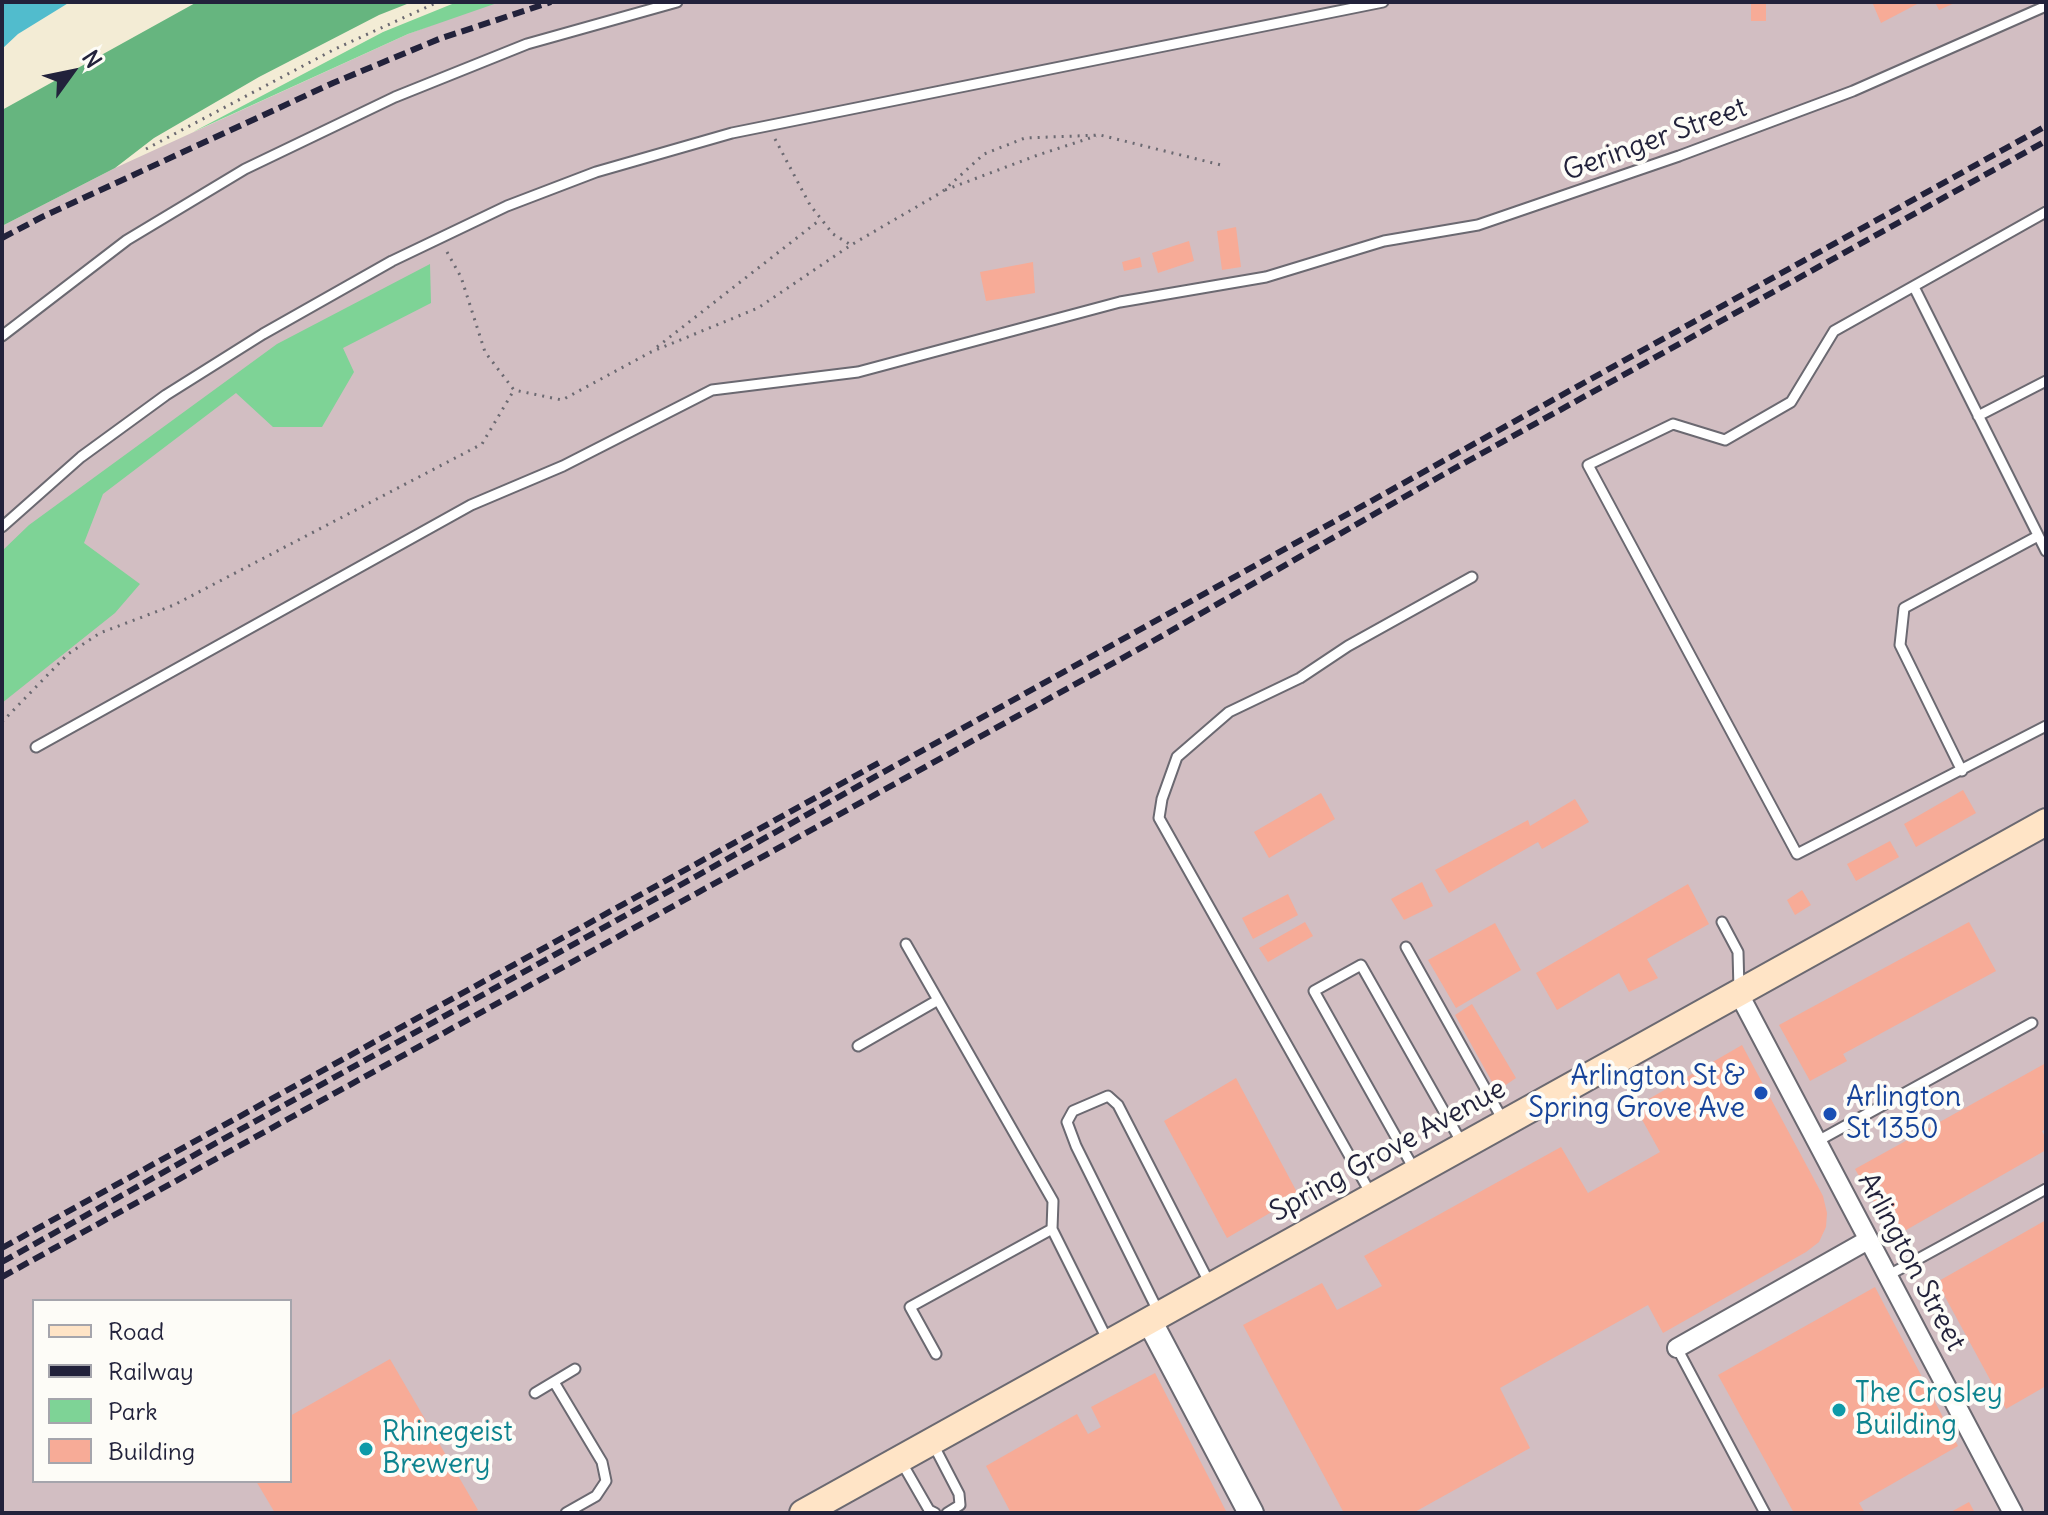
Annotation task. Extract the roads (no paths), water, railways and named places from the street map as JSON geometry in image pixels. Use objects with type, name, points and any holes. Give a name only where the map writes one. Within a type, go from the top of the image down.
[{"type":"main road","name":"Spring Grove Avenue","points":[[803,1513],[2046,822]]},
{"type":"street","name":"Arlington Street","points":[[1739,994],[2013,1513]]},
{"type":"street","points":[[1677,1348],[1868,1240]]},
{"type":"street","points":[[1156,1318],[1251,1513]]},
{"type":"lane","points":[[2,336],[127,240],[245,169],[395,97],[527,44],[677,2]]},
{"type":"lane","points":[[2,527],[81,457],[166,395],[275,327],[392,261],[507,206],[596,172],[768,125],[1383,2]]},
{"type":"lane","name":"Geringer Street","points":[[36,747],[471,505],[563,466],[712,390],[858,372],[1120,302],[1266,277],[1384,241],[1478,225],[1853,91],[2046,6]]},
{"type":"lane","points":[[2046,212],[1834,331],[1791,402],[1725,440],[1673,424],[1588,465],[1797,854],[2046,726]]},
{"type":"lane","points":[[1914,287],[2046,551]]},
{"type":"lane","points":[[1978,416],[2046,381]]},
{"type":"lane","points":[[1962,771],[1900,645],[1904,608],[2038,536]]},
{"type":"lane","points":[[1372,1197],[1159,818],[1162,799],[1177,757],[1229,712],[1300,678],[1348,646],[1472,577]]},
{"type":"lane","points":[[1722,922],[1738,952],[1739,994]]},
{"type":"lane","points":[[906,944],[1053,1201],[1052,1229],[1110,1344]]},
{"type":"lane","points":[[1406,947],[1504,1122]]},
{"type":"lane","points":[[1416,1172],[1314,991],[1326,984],[1361,965],[1463,1146]]},
{"type":"lane","points":[[858,1046],[938,1000]]},
{"type":"lane","points":[[1816,1142],[2032,1023]]},
{"type":"lane","points":[[1156,1318],[1076,1146],[1067,1122],[1073,1111],[1108,1096],[1118,1105],[1212,1287]]},
{"type":"lane","points":[[1887,1276],[2046,1189]]},
{"type":"lane","points":[[936,1354],[910,1307],[1052,1229]]},
{"type":"lane","points":[[1677,1348],[1765,1513]]},
{"type":"lane","points":[[535,1393],[575,1369]]},
{"type":"lane","points":[[554,1382],[602,1462],[606,1481],[596,1496],[566,1513]]},
{"type":"lane","points":[[932,1441],[959,1494],[960,1505],[949,1512]]},
{"type":"lane","points":[[899,1459],[929,1510],[935,1513]]},
{"type":"water","points":[[2,2],[70,2],[18,34],[2,49]]},
{"type":"railway","points":[[2,238],[333,83],[439,39],[551,2]]},
{"type":"railway","points":[[2,1262],[2046,126]]},
{"type":"railway","points":[[2,1277],[1146,645],[1439,477],[2046,141]]},
{"type":"railway","points":[[2,1248],[882,761]]},
{"type":"place","name":"Arlington St & Spring Grove Ave","points":[[1761,1093]]},
{"type":"place","name":"Arlington St 1350","points":[[1830,1114]]},
{"type":"place","name":"The Crosley Building","points":[[1839,1410]]},
{"type":"place","name":"Rhinegeist Brewery","points":[[366,1449]]}]
